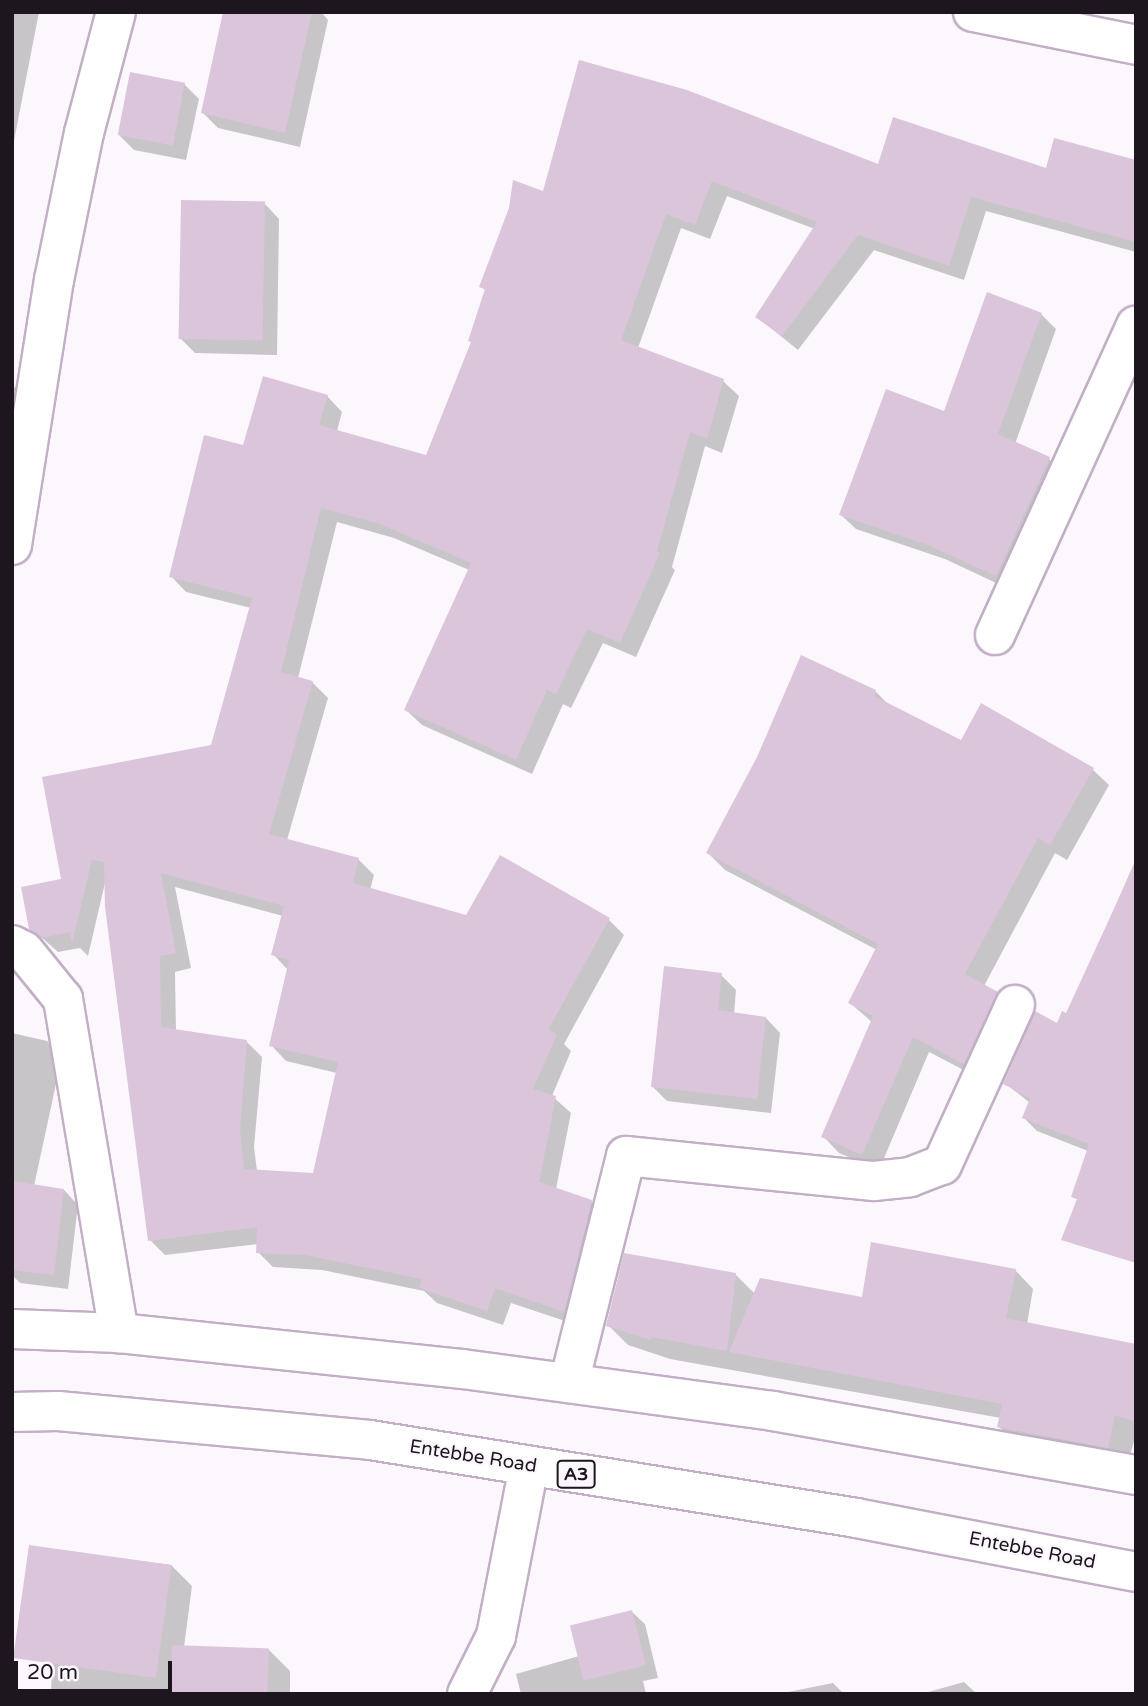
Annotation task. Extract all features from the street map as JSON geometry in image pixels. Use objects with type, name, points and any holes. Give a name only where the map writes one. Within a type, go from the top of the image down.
[{"type":"street","points":[[12,545],[54,280],[83,133],[116,12]]},
{"type":"street","points":[[972,12],[1136,45]]},
{"type":"street","points":[[995,635],[1136,326]]},
{"type":"street","points":[[12,945],[24,951],[63,999],[119,1333]]},
{"type":"street","points":[[569,1383],[626,1156],[874,1181],[910,1177],[942,1165],[1015,1005]]},
{"type":"street","points":[[12,1329],[119,1333],[569,1383],[773,1411],[1136,1475]]},
{"type":"street","name":"Entebbe Road","points":[[12,1412],[58,1411],[370,1440],[856,1518],[1136,1572]]},
{"type":"street","points":[[467,1694],[496,1636],[529,1467]]},
{"type":"building","points":[[223,12],[312,12],[285,133],[201,113]]},
{"type":"building","points":[[579,60],[687,90],[878,164],[893,117],[1046,168],[1054,138],[1136,160],[1136,242],[971,197],[949,266],[858,235],[782,336],[755,317],[817,222],[712,181],[695,225],[666,214],[621,340],[724,379],[707,439],[690,432],[657,551],[660,553],[620,643],[587,629],[556,694],[547,690],[516,760],[404,710],[471,563],[377,523],[321,508],[281,672],[313,681],[269,834],[359,858],[353,883],[466,915],[500,855],[610,918],[548,1030],[557,1034],[533,1089],[556,1096],[539,1182],[592,1200],[564,1312],[495,1288],[487,1311],[419,1288],[422,1279],[305,1255],[256,1253],[257,1227],[148,1241],[105,907],[104,862],[92,860],[72,943],[70,932],[41,938],[29,929],[21,887],[61,879],[42,777],[211,745],[252,598],[169,577],[204,435],[243,445],[263,376],[328,395],[319,425],[426,455],[471,342],[468,341],[485,289],[479,287],[509,208],[513,180],[543,191]],"holes":[[[161,873],[284,906],[271,955],[289,960],[269,1046],[338,1062],[313,1173],[244,1169],[240,1130],[247,1040],[161,1027],[160,956],[176,953]]]},
{"type":"building","points":[[130,72],[185,83],[173,146],[118,135]]},
{"type":"building","points":[[181,200],[265,201],[263,340],[179,339]]},
{"type":"building","points":[[987,292],[1042,313],[998,434],[1050,457],[996,576],[928,545],[839,515],[886,389],[944,411]]},
{"type":"building","points":[[801,655],[876,690],[874,696],[961,740],[981,703],[1094,768],[1050,845],[1038,838],[965,974],[998,992],[964,1064],[913,1037],[862,1155],[821,1137],[873,1016],[848,1003],[878,944],[706,853],[757,757]]},
{"type":"building","points":[[1136,861],[1136,1263],[1061,1240],[1077,1199],[1071,1197],[1089,1144],[1022,1118],[1030,1098],[1003,1084],[1035,1011],[1057,1023],[1062,1011],[1066,1013]]},
{"type":"building","points":[[664,966],[722,973],[718,1010],[766,1017],[757,1099],[651,1087]]},
{"type":"building","points":[[12,1181],[64,1189],[54,1275],[12,1270]]},
{"type":"building","points":[[871,1242],[1016,1269],[1006,1318],[1136,1344],[1136,1422],[1115,1415],[1108,1448],[997,1427],[1002,1404],[729,1352],[760,1278],[862,1297]]},
{"type":"building","points":[[624,1253],[736,1273],[727,1351],[651,1337],[651,1340],[606,1326]]},
{"type":"building","points":[[29,1545],[172,1565],[156,1678],[13,1658]]},
{"type":"building","points":[[632,1610],[646,1665],[584,1681],[570,1625]]},
{"type":"building","points":[[172,1645],[269,1648],[267,1694],[170,1694]]}]
